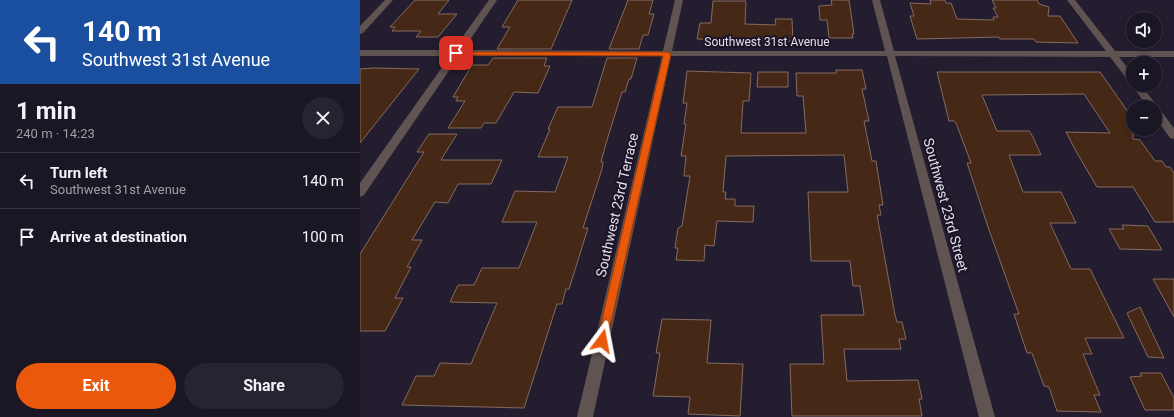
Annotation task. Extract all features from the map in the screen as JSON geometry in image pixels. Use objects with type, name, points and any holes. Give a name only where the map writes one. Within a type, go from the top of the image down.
[{"type":"street","points":[[360,31],[389,0]]},
{"type":"street","points":[[360,192],[493,0]]},
{"type":"street","name":"Southwest 23rd Terrace","points":[[585,417],[679,0]]},
{"type":"street","name":"Southwest 23rd Street","points":[[876,0],[987,417]]},
{"type":"street","points":[[1071,0],[1126,72]]},
{"type":"street","name":"Southwest 31st Avenue","points":[[360,53],[1174,54]]},
{"type":"street","points":[[1141,92],[1148,100]]},
{"type":"street","points":[[1162,119],[1174,135]]},
{"type":"building","points":[[415,0],[449,0],[438,14],[457,14],[438,37],[416,37],[421,31],[392,31],[395,27],[390,27]]},
{"type":"building","points":[[518,0],[572,0],[551,49],[497,49],[510,27],[502,27]]},
{"type":"building","points":[[628,0],[653,0],[649,14],[654,14],[648,35],[643,35],[639,49],[609,49]]},
{"type":"building","points":[[831,0],[849,0],[854,34],[852,34],[853,38],[829,38],[827,20],[820,20],[819,6],[832,5]]},
{"type":"building","points":[[930,0],[945,0],[946,3],[951,3],[957,19],[994,20],[993,17],[998,17],[993,8],[996,8],[992,0],[1037,0],[1039,4],[1049,7],[1048,16],[1060,16],[1078,43],[1036,42],[1034,39],[1000,39],[999,37],[917,39],[910,16],[914,16],[910,3],[931,4]]},
{"type":"building","points":[[713,1],[746,1],[745,24],[776,25],[775,19],[792,19],[793,41],[697,39],[700,23],[711,23]]},
{"type":"building","points":[[493,58],[547,58],[544,66],[550,66],[538,93],[514,92],[496,123],[484,123],[481,128],[448,128],[465,101],[456,101],[458,97],[453,97],[472,65],[488,65]]},
{"type":"building","points":[[607,58],[637,58],[631,79],[629,79],[625,92],[622,92],[607,140],[601,162],[603,162],[602,169],[583,228],[588,228],[569,289],[566,289],[562,304],[557,304],[524,408],[402,405],[416,376],[434,376],[440,363],[471,364],[497,303],[450,302],[458,285],[474,285],[482,268],[519,268],[537,222],[502,222],[515,191],[555,192],[568,157],[538,157],[550,129],[548,129],[558,107],[592,107]]},
{"type":"building","points":[[360,69],[419,69],[360,143]]},
{"type":"building","points":[[836,70],[862,70],[866,89],[862,89],[869,121],[864,121],[872,161],[876,161],[883,205],[879,205],[881,215],[877,215],[895,315],[897,322],[902,322],[906,339],[899,339],[901,349],[844,349],[847,381],[918,380],[922,399],[919,399],[922,416],[792,416],[790,364],[824,364],[821,315],[864,315],[860,286],[853,286],[850,261],[811,261],[808,192],[848,192],[844,155],[726,156],[723,192],[726,192],[725,199],[735,199],[735,206],[754,206],[753,222],[717,221],[714,246],[705,245],[704,261],[676,260],[678,248],[675,248],[678,228],[682,226],[690,176],[684,176],[686,156],[681,156],[686,124],[684,124],[687,103],[683,103],[687,71],[751,73],[749,101],[743,101],[741,133],[806,133],[803,96],[797,96],[796,73],[836,73]]},
{"type":"building","points":[[758,72],[788,72],[788,87],[757,87]]},
{"type":"building","points":[[937,72],[1100,72],[1126,109],[1126,136],[1133,136],[1133,139],[1140,140],[1155,161],[1162,161],[1166,167],[1170,167],[1174,173],[1174,222],[1155,222],[1133,187],[1097,187],[1077,153],[1066,132],[1110,133],[1084,94],[982,95],[997,131],[1029,131],[1033,137],[1041,155],[1009,155],[1023,192],[1061,192],[1076,223],[1050,223],[1071,269],[1090,269],[1124,338],[1085,338],[1092,354],[1083,354],[1100,395],[1094,395],[1101,412],[1057,411],[1049,387],[1044,386],[1032,353],[1027,353],[1014,314],[1019,314],[967,163],[971,163],[956,123],[954,121],[949,121]]},
{"type":"building","points":[[429,134],[457,134],[441,160],[502,160],[491,184],[458,184],[448,203],[435,202],[412,240],[422,240],[407,267],[411,267],[395,298],[403,298],[385,331],[360,331],[360,254],[424,152],[417,152]]},
{"type":"building","points":[[1122,225],[1148,226],[1162,250],[1120,249],[1109,229],[1124,229]]},
{"type":"building","points":[[1153,279],[1174,279],[1174,317]]},
{"type":"building","points":[[1140,307],[1164,358],[1148,357],[1127,313]]},
{"type":"building","points":[[662,319],[711,320],[707,363],[743,364],[740,416],[688,414],[690,397],[653,396],[660,353],[656,353]]},
{"type":"building","points":[[1140,373],[1161,373],[1174,398],[1174,410],[1145,410],[1130,377],[1142,376]]},
{"type":"route","points":[[456,53],[667,54],[602,341]]}]
